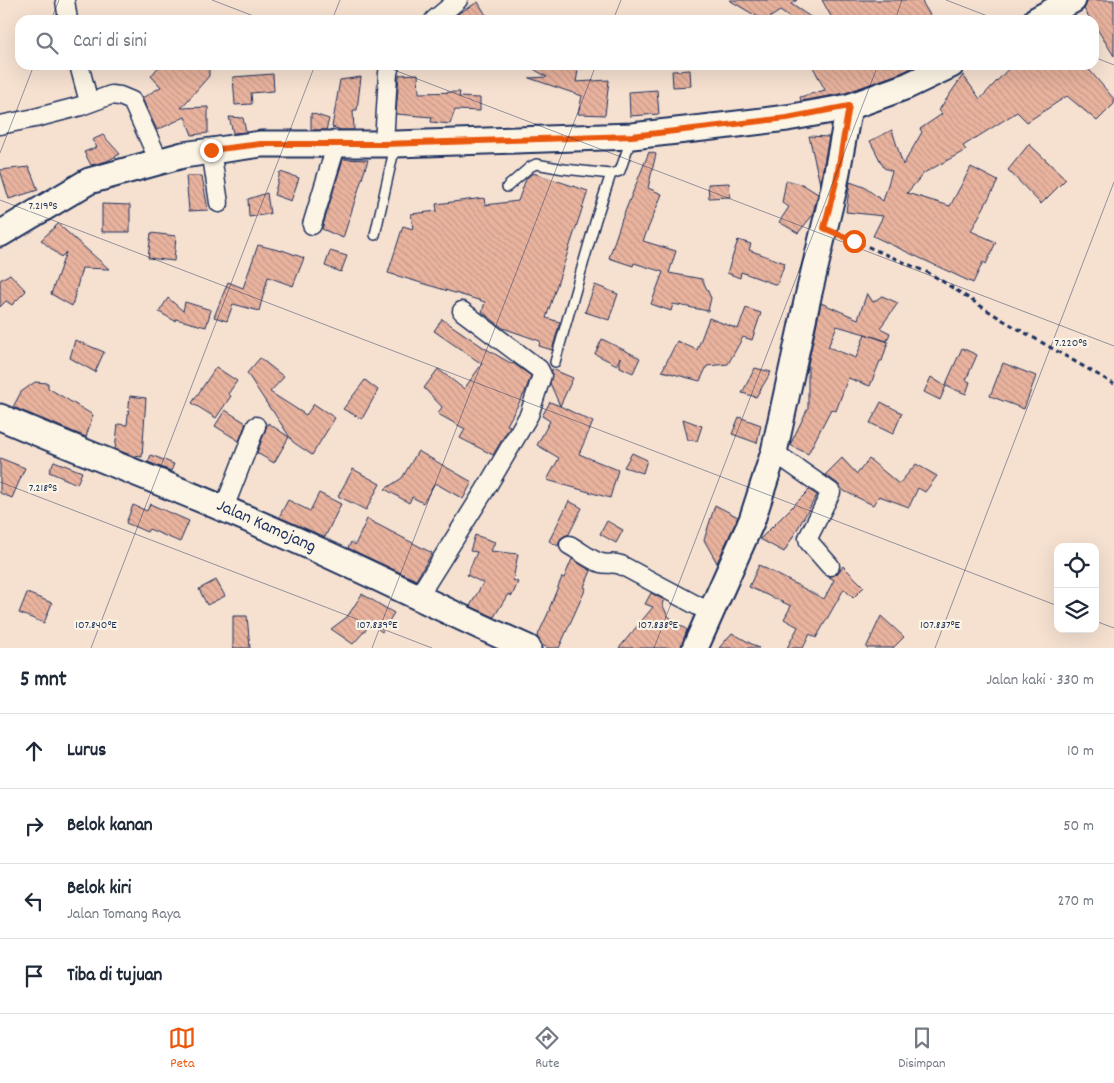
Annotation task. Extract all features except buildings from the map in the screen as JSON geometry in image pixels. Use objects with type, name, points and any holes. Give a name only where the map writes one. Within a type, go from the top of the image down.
[{"type":"main road","points":[[1045,15],[1073,0]]},
{"type":"main road","points":[[0,234],[89,181],[159,161],[211,150],[261,144],[390,144],[630,136],[787,118],[849,106],[908,86],[941,70]]},
{"type":"main road","points":[[695,648],[752,520],[774,452],[836,182],[849,106]]},
{"type":"main road","name":"Jalan Kamojang","points":[[0,417],[224,508],[528,648]]},
{"type":"street","points":[[66,0],[68,15]]},
{"type":"street","points":[[440,15],[458,0]]},
{"type":"street","points":[[80,70],[89,102]]},
{"type":"street","points":[[389,70],[390,144]]},
{"type":"street","points":[[0,125],[36,118],[111,94],[120,96],[132,101],[159,161]]},
{"type":"street","points":[[312,225],[337,144]]},
{"type":"street","points":[[211,150],[219,203]]},
{"type":"street","points":[[418,598],[529,415],[542,375],[539,369],[462,311]]},
{"type":"street","points":[[224,508],[256,426]]},
{"type":"street","points":[[774,452],[831,492],[808,538],[809,542],[830,566]]},
{"type":"street","points":[[569,545],[597,561],[605,564],[613,562],[621,565],[712,613]]},
{"type":"lane","points":[[555,362],[596,219],[613,173],[630,136]]},
{"type":"lane","points":[[375,235],[390,144]]},
{"type":"lane","points":[[507,187],[536,164],[564,169],[613,173]]},
{"type":"path","points":[[824,228],[931,274],[1001,319],[1114,384]]},
{"type":"route","points":[[211,150],[261,144],[384,144],[632,136],[787,118],[821,113],[849,106],[836,182],[824,228],[854,241]]}]
